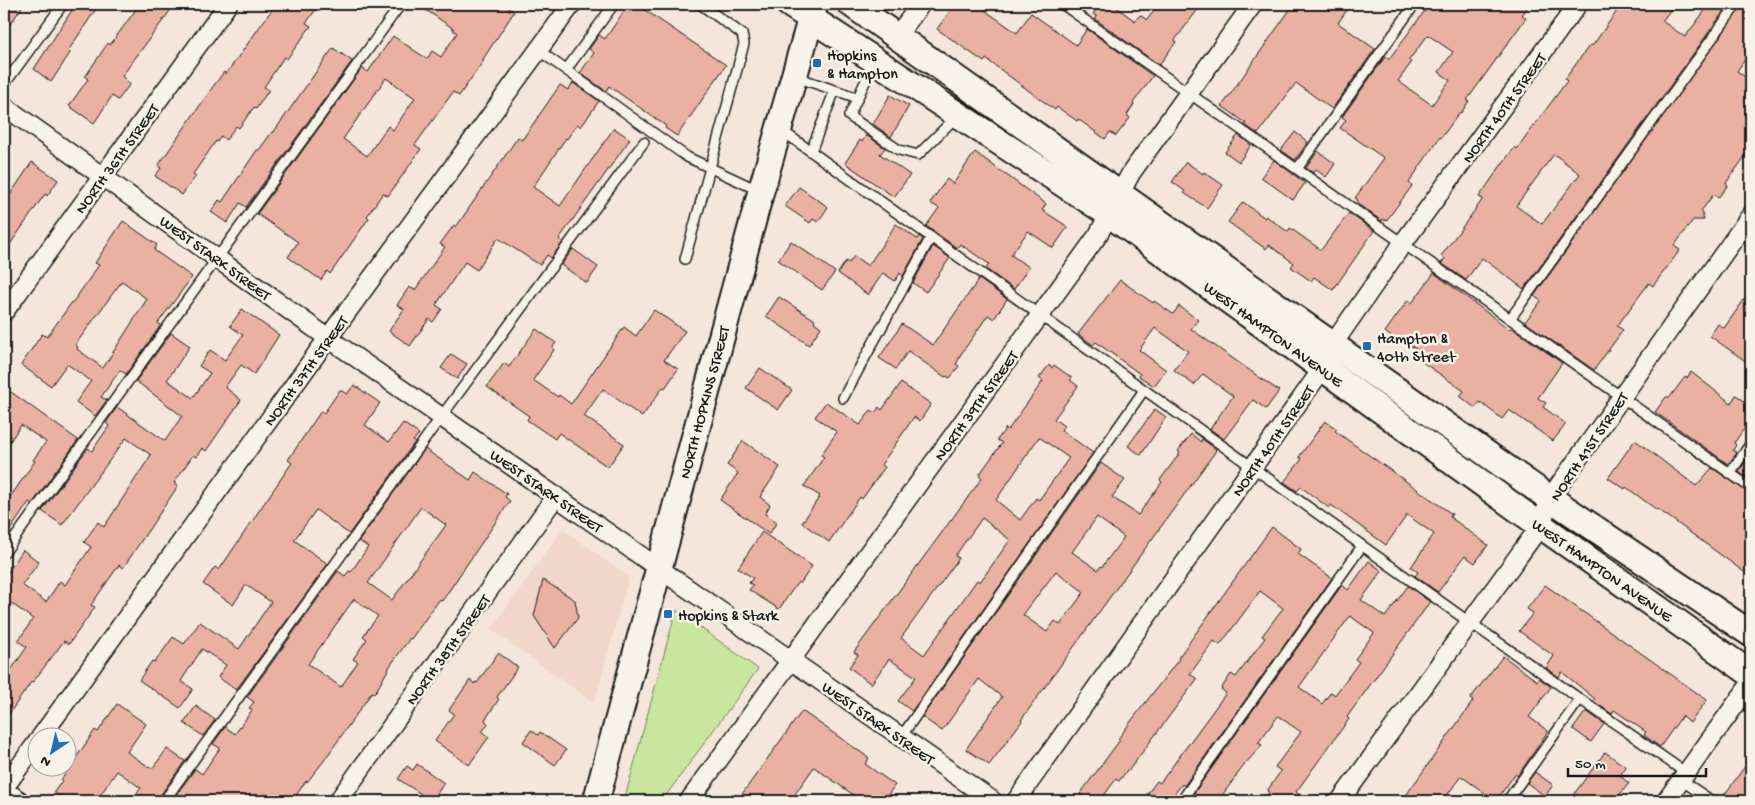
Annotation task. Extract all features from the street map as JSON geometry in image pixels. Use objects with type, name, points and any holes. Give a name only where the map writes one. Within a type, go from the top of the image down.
[{"type":"main road","name":"WEST HAMPTON AVENUE","points":[[789,4],[812,11],[875,61],[958,114],[1115,203],[1333,344],[1550,498],[1751,634]]},
{"type":"main road","name":"WEST HAMPTON AVENUE","points":[[851,4],[898,36],[1115,203],[1323,368],[1751,674]]},
{"type":"main road","name":"NORTH HOPKINS STREET","points":[[596,801],[778,128],[812,11]]},
{"type":"street","name":"NORTH 36TH STREET","points":[[4,312],[228,4]]},
{"type":"street","name":"NORTH 37TH STREET","points":[[47,728],[328,338],[572,4]]},
{"type":"street","points":[[898,36],[921,4]]},
{"type":"street","name":"NORTH 39TH STREET","points":[[689,801],[1098,235],[1131,173],[1253,4]]},
{"type":"street","name":"NORTH 40TH STREET","points":[[1016,801],[1323,368],[1333,344],[1403,244],[1578,4]]},
{"type":"street","name":"WEST STARK STREET","points":[[4,106],[328,338],[993,801]]},
{"type":"street","name":"NORTH 41ST STREET","points":[[1340,801],[1541,525],[1550,498],[1751,215]]},
{"type":"street","name":"NORTH 38TH STREET","points":[[338,801],[556,496]]},
{"type":"street","points":[[1666,801],[1751,684]]},
{"type":"street","points":[[20,801],[4,789],[28,755]]},
{"type":"lane","points":[[4,85],[62,4]]},
{"type":"lane","points":[[4,553],[402,4]]},
{"type":"lane","points":[[566,70],[614,4]]},
{"type":"lane","points":[[685,259],[744,44],[742,34],[700,4]]},
{"type":"lane","points":[[1062,4],[1751,488]]},
{"type":"lane","points":[[1075,13],[1082,4]]},
{"type":"lane","points":[[1297,169],[1415,4]]},
{"type":"lane","points":[[1510,319],[1737,4]]},
{"type":"lane","points":[[538,50],[687,157],[709,169],[761,191]]},
{"type":"lane","points":[[875,61],[849,116],[899,150],[918,155],[958,114]]},
{"type":"lane","points":[[793,76],[858,98]]},
{"type":"lane","points":[[811,151],[834,90]]},
{"type":"lane","points":[[778,128],[1252,468],[1580,699],[1684,777],[1712,801]]},
{"type":"lane","points":[[164,801],[441,417],[644,142]]},
{"type":"lane","points":[[843,398],[931,237]]},
{"type":"lane","points":[[901,738],[1144,390]]},
{"type":"lane","points":[[1730,473],[1751,443]]},
{"type":"lane","points":[[1181,801],[1362,546]]},
{"type":"lane","points":[[1507,801],[1580,699]]},
{"type":"shaded area","points":[[563,529],[629,577],[594,703],[491,629]]},
{"type":"green space","points":[[676,610],[758,669],[662,801],[624,801]]},
{"type":"building","points":[[4,4],[24,4],[4,33]]},
{"type":"building","points":[[76,4],[88,4],[96,9],[68,51],[70,53],[51,82],[34,69]]},
{"type":"building","points":[[140,4],[175,4],[122,76],[130,84],[118,100],[112,96],[94,123],[69,106],[88,79],[85,77],[108,43],[110,45]]},
{"type":"building","points":[[276,4],[320,4],[306,23],[311,26],[287,59],[284,57],[264,87],[269,90],[256,109],[254,107],[239,128],[236,126],[226,140],[221,136],[216,141],[193,174],[196,176],[182,195],[155,176],[161,168],[158,166],[212,88],[224,72],[226,74]]},
{"type":"building","points":[[417,4],[503,4],[514,12],[459,96],[453,92],[415,145],[421,149],[388,196],[383,193],[367,216],[369,218],[330,274],[327,271],[321,280],[288,257],[298,242],[257,214],[362,68],[368,72],[393,36],[427,59],[432,51],[441,57],[457,33]],"holes":[[[386,78],[415,98],[393,130],[388,126],[367,156],[343,139]]]},
{"type":"building","points":[[629,4],[636,4],[726,65],[677,136],[665,128],[666,126],[609,86],[606,91],[580,73],[594,53],[589,49],[599,35],[605,39]]},
{"type":"building","points":[[955,4],[987,4],[983,9],[1017,33],[1031,13],[1076,45],[1087,29],[1153,76],[1133,103],[1127,115],[1130,118],[1116,136],[1110,132],[1105,139],[1078,119],[1077,121],[1057,107],[1055,110],[986,59],[984,62],[937,29]]},
{"type":"building","points":[[1101,4],[1112,4],[1135,21],[1140,15],[1147,20],[1159,4],[1202,4],[1159,65],[1095,19],[1097,17],[1093,14]]},
{"type":"building","points":[[1294,4],[1351,4],[1338,23],[1375,49],[1332,109],[1296,83],[1258,134],[1222,106]]},
{"type":"building","points":[[1430,4],[1530,4],[1522,15],[1526,18],[1467,100],[1469,101],[1461,113],[1440,137],[1418,169],[1409,183],[1412,186],[1386,221],[1383,219],[1382,221],[1356,203],[1358,200],[1355,198],[1384,158],[1340,128],[1346,120],[1342,117],[1385,57],[1389,59]],"holes":[[[1428,35],[1453,52],[1439,72],[1450,80],[1432,105],[1398,81],[1411,63],[1409,60]]]},
{"type":"building","points":[[1622,4],[1675,4],[1662,21],[1685,37],[1710,4],[1729,4],[1524,289],[1482,258],[1466,280],[1441,263],[1445,259],[1441,256],[1483,199],[1479,197],[1502,164],[1515,147],[1517,149],[1567,81],[1565,79],[1589,46],[1593,45]],"holes":[[[1554,154],[1580,174],[1542,224],[1516,206]]]},
{"type":"building","points":[[1743,4],[1751,4],[1751,51],[1737,71],[1751,81],[1751,148],[1726,183],[1728,185],[1718,198],[1714,194],[1701,211],[1704,220],[1693,220],[1674,246],[1680,250],[1653,286],[1649,283],[1617,326],[1623,330],[1594,370],[1525,322],[1541,301],[1534,296]]},
{"type":"building","points":[[333,48],[352,61],[246,207],[240,203],[227,223],[211,212],[219,200],[222,202],[257,150],[273,133]]},
{"type":"building","points":[[573,83],[599,101],[581,127],[577,124],[566,138],[533,187],[560,206],[614,128],[630,139],[559,239],[563,242],[551,258],[547,255],[540,265],[498,238],[477,270],[465,262],[436,305],[442,309],[433,322],[429,319],[410,346],[389,331],[404,309],[397,305],[409,287],[415,290],[445,247],[440,244],[454,225],[456,227],[518,137],[522,140],[560,85],[568,90]]},
{"type":"building","points":[[890,95],[909,106],[891,137],[873,124]]},
{"type":"building","points":[[1295,132],[1308,142],[1295,160],[1281,150]]},
{"type":"building","points":[[866,135],[885,148],[880,154],[910,175],[894,197],[845,163],[860,140],[862,142]]},
{"type":"building","points":[[1238,135],[1251,145],[1239,162],[1225,152]]},
{"type":"building","points":[[1318,151],[1335,164],[1326,177],[1315,169],[1313,173],[1306,168]]},
{"type":"building","points":[[975,152],[1046,204],[1042,210],[1067,228],[1053,248],[1028,231],[1011,255],[1029,267],[1014,289],[986,269],[989,264],[960,244],[957,248],[926,226],[939,208],[930,203],[947,179],[953,184]]},
{"type":"building","points":[[1274,160],[1305,183],[1293,200],[1261,177]]},
{"type":"building","points":[[32,162],[58,180],[47,196],[45,194],[4,253],[4,204]]},
{"type":"building","points":[[1186,162],[1223,185],[1207,208],[1184,193],[1185,191],[1172,182]]},
{"type":"building","points":[[799,187],[828,207],[818,222],[813,219],[810,223],[785,206]]},
{"type":"building","points":[[1243,202],[1288,232],[1290,228],[1321,250],[1349,213],[1374,231],[1333,290],[1314,277],[1311,281],[1291,267],[1294,263],[1269,245],[1266,249],[1228,222]]},
{"type":"building","points":[[123,221],[157,245],[154,250],[192,277],[158,323],[161,325],[126,374],[120,370],[101,397],[107,400],[95,416],[76,402],[91,381],[67,364],[51,386],[21,365],[42,334],[47,337],[73,302],[99,265],[95,263]],"holes":[[[122,281],[147,299],[103,368],[77,349],[78,347],[75,345]]]},
{"type":"building","points":[[896,224],[917,239],[919,236],[923,239],[903,276],[900,273],[895,281],[883,273],[868,295],[838,273],[846,261],[849,263],[854,256],[868,266]]},
{"type":"building","points":[[791,241],[835,272],[822,290],[778,260]]},
{"type":"building","points":[[933,246],[950,258],[926,292],[913,283]]},
{"type":"building","points":[[573,249],[598,267],[587,283],[561,265]]},
{"type":"building","points":[[1434,273],[1509,329],[1511,328],[1518,332],[1562,363],[1538,398],[1546,403],[1543,407],[1566,424],[1553,441],[1509,410],[1502,419],[1480,402],[1475,408],[1460,396],[1464,391],[1421,361],[1425,355],[1399,338],[1397,341],[1385,332],[1408,300],[1412,303]]},
{"type":"building","points":[[979,279],[1007,299],[994,319],[988,315],[959,357],[956,364],[959,366],[950,378],[945,377],[908,351],[896,369],[879,358],[902,324],[933,345]]},
{"type":"building","points":[[1120,280],[1153,303],[1154,301],[1173,314],[1179,306],[1198,320],[1191,329],[1279,391],[1266,409],[1253,400],[1224,439],[1210,429],[1233,396],[1203,374],[1194,385],[1174,370],[1188,351],[1155,328],[1139,350],[1166,370],[1154,386],[1096,342],[1093,345],[1078,334]]},
{"type":"building","points":[[1751,290],[1751,365],[1710,336],[1718,324],[1724,328]]},
{"type":"building","points":[[779,297],[815,320],[814,322],[821,327],[809,345],[766,316]]},
{"type":"building","points":[[242,309],[279,335],[254,374],[241,365],[225,387],[241,400],[206,451],[202,448],[196,457],[193,455],[174,483],[178,486],[123,568],[119,565],[91,605],[95,607],[69,644],[64,641],[32,681],[4,721],[4,680],[27,647],[18,641],[33,619],[4,598],[4,578],[23,550],[39,562],[22,585],[46,602],[60,581],[65,585],[91,547],[84,542],[98,522],[104,527],[151,455],[126,438],[62,525],[42,511],[88,448],[92,451],[109,426],[106,423],[117,407],[165,441],[182,416],[136,381],[171,333],[190,346],[167,380],[193,398],[210,373],[199,366],[210,350],[225,360],[243,335],[230,326]]},
{"type":"building","points":[[654,310],[685,331],[664,360],[678,369],[642,417],[603,389],[584,416],[624,444],[608,467],[559,433],[555,439],[527,420],[529,416],[487,387],[504,363],[509,367],[536,329],[556,343],[552,348],[554,350],[533,380],[571,404],[624,327],[636,336]]},
{"type":"building","points":[[451,354],[467,364],[457,379],[441,368]]},
{"type":"building","points":[[1049,365],[1052,368],[1054,365],[1072,378],[1070,380],[1078,386],[1054,419],[1064,426],[1061,430],[1093,453],[912,711],[898,701],[916,677],[889,659],[871,684],[849,667],[858,655],[854,652],[982,478],[979,475],[1002,443],[997,440],[1006,428],[1008,430],[1043,381],[1039,378]],"holes":[[[1039,437],[1069,458],[1039,500],[1036,498],[1020,520],[996,500]],[[982,518],[1010,540],[980,582],[977,580],[924,655],[901,638],[959,558],[955,556]]]},
{"type":"building","points":[[760,368],[792,390],[778,410],[746,388]]},
{"type":"building","points":[[1691,372],[1731,403],[1736,395],[1751,406],[1751,419],[1734,443],[1736,445],[1733,450],[1737,453],[1728,464],[1655,412],[1666,397],[1670,397]]},
{"type":"building","points":[[901,383],[931,404],[920,421],[914,417],[881,465],[885,467],[862,499],[860,497],[829,542],[802,523],[820,496],[804,486],[824,457],[821,455],[837,432],[815,417],[826,402],[860,425],[871,410],[875,413],[879,407],[882,410]]},
{"type":"building","points":[[354,385],[380,403],[365,425],[389,442],[403,423],[419,434],[413,441],[415,442],[349,534],[316,510],[294,540],[328,564],[236,690],[218,677],[226,665],[202,649],[181,681],[193,689],[180,708],[139,680],[152,661],[155,662],[173,637],[184,644],[200,622],[239,649],[271,602],[246,585],[233,605],[203,584],[215,567],[219,570],[292,463],[288,460],[321,411],[324,413],[340,390],[347,394]]},
{"type":"building","points":[[4,387],[78,440],[32,504],[29,502],[4,539],[4,506],[46,442],[21,425],[4,450]]},
{"type":"building","points":[[1155,409],[1166,417],[1141,455],[1128,446]]},
{"type":"building","points":[[1325,421],[1337,429],[1335,431],[1452,514],[1450,517],[1488,545],[1475,563],[1465,556],[1438,592],[1415,576],[1418,572],[1411,567],[1434,534],[1407,515],[1386,545],[1331,505],[1329,508],[1301,487],[1297,491],[1284,482],[1302,459],[1299,457]]},
{"type":"building","points":[[1191,434],[1201,442],[1202,439],[1216,449],[989,765],[966,749],[1002,697],[979,679],[942,731],[922,717],[1101,463],[1125,480],[1112,497],[1138,515],[1162,482],[1160,480],[1180,453],[1178,451]],"holes":[[[1097,517],[1124,537],[1098,570],[1072,552]],[[1056,571],[1084,592],[1060,625],[1055,621],[1047,632],[1023,615]]]},
{"type":"building","points":[[1635,440],[1696,486],[1712,468],[1751,494],[1751,577],[1658,509],[1626,487],[1625,489],[1608,478]]},
{"type":"building","points":[[743,441],[780,467],[760,497],[770,505],[765,514],[777,522],[769,534],[720,500],[738,473],[727,465]]},
{"type":"building","points":[[425,449],[470,480],[475,472],[507,494],[505,497],[510,501],[442,601],[440,599],[410,638],[390,666],[375,693],[372,692],[323,762],[292,801],[172,801],[195,769],[202,774],[220,748],[213,744],[225,727],[235,734],[252,710],[249,708],[254,702],[247,697],[338,571],[345,576],[349,571],[351,572],[368,547],[359,541]],"holes":[[[421,507],[446,525],[392,600],[368,583]],[[354,599],[378,616],[363,636],[367,639],[353,659],[358,662],[341,687],[308,664]]]},
{"type":"building","points":[[1747,460],[1751,463],[1751,481],[1739,472]]},
{"type":"building","points":[[1272,527],[1301,549],[1298,554],[1332,578],[1184,786],[1182,784],[1169,801],[1142,801],[1157,781],[1160,783],[1226,693],[1221,689],[1231,674],[1236,677],[1265,638],[1262,636],[1283,608],[1260,591],[1220,645],[1214,641],[1190,674],[1197,679],[1129,770],[1119,781],[1116,779],[1100,801],[1090,801],[1080,794],[1120,740],[1118,739],[1179,659]]},
{"type":"building","points":[[762,532],[812,566],[779,609],[749,590],[753,585],[749,583],[753,578],[738,568]]},
{"type":"building","points":[[1369,561],[1382,571],[1361,600],[1385,617],[1408,586],[1430,602],[1347,717],[1349,719],[1296,792],[1308,801],[1263,801],[1269,792],[1267,791],[1281,771],[1275,767],[1301,732],[1278,716],[1258,743],[1262,745],[1245,764],[1218,801],[1205,801],[1194,793],[1342,585],[1348,590]],"holes":[[[1350,616],[1374,633],[1355,659],[1359,662],[1335,695],[1331,692],[1322,704],[1299,687]]]},
{"type":"building","points":[[543,580],[575,600],[578,618],[555,648],[534,616]]},
{"type":"building","points":[[1545,585],[1707,700],[1690,723],[1682,716],[1660,747],[1644,735],[1646,732],[1614,710],[1612,714],[1593,701],[1595,699],[1562,672],[1559,677],[1546,668],[1554,656],[1519,631],[1533,613],[1527,609]]},
{"type":"building","points":[[498,653],[518,667],[497,697],[499,699],[485,720],[488,724],[482,732],[489,737],[469,765],[435,741],[454,714],[449,710],[470,680],[474,684],[475,682],[477,683]]},
{"type":"building","points":[[1503,656],[1537,681],[1539,678],[1551,687],[1529,717],[1548,731],[1525,765],[1517,776],[1515,774],[1496,801],[1461,776],[1443,801],[1402,801],[1473,701],[1470,699]]},
{"type":"building","points":[[117,704],[146,724],[127,752],[152,769],[167,749],[185,761],[158,801],[131,801],[141,788],[117,771],[96,801],[67,801],[54,792],[62,778],[78,778],[78,755],[95,730],[98,732]]},
{"type":"building","points":[[196,706],[215,720],[203,736],[184,723]]},
{"type":"building","points":[[802,711],[869,758],[865,764],[895,785],[883,801],[862,801],[814,767],[790,801],[737,801]]},
{"type":"building","points":[[1586,711],[1604,724],[1591,742],[1573,729]]},
{"type":"building","points":[[531,730],[538,735],[540,732],[566,750],[555,765],[523,742]]},
{"type":"building","points":[[1605,752],[1626,767],[1621,777],[1629,783],[1615,801],[1569,801]]},
{"type":"building","points":[[1751,758],[1751,790],[1743,801],[1720,801]]},
{"type":"building","points":[[417,764],[444,783],[432,801],[398,779],[407,766],[413,770]]},
{"type":"building","points":[[1535,772],[1553,785],[1545,796],[1527,783]]},
{"type":"place","name":"Hopkins & Hampton","points":[[817,63]]},
{"type":"place","name":"Hampton & 40th Street","points":[[1367,346]]},
{"type":"place","name":"Hopkins & Stark","points":[[668,614]]}]
